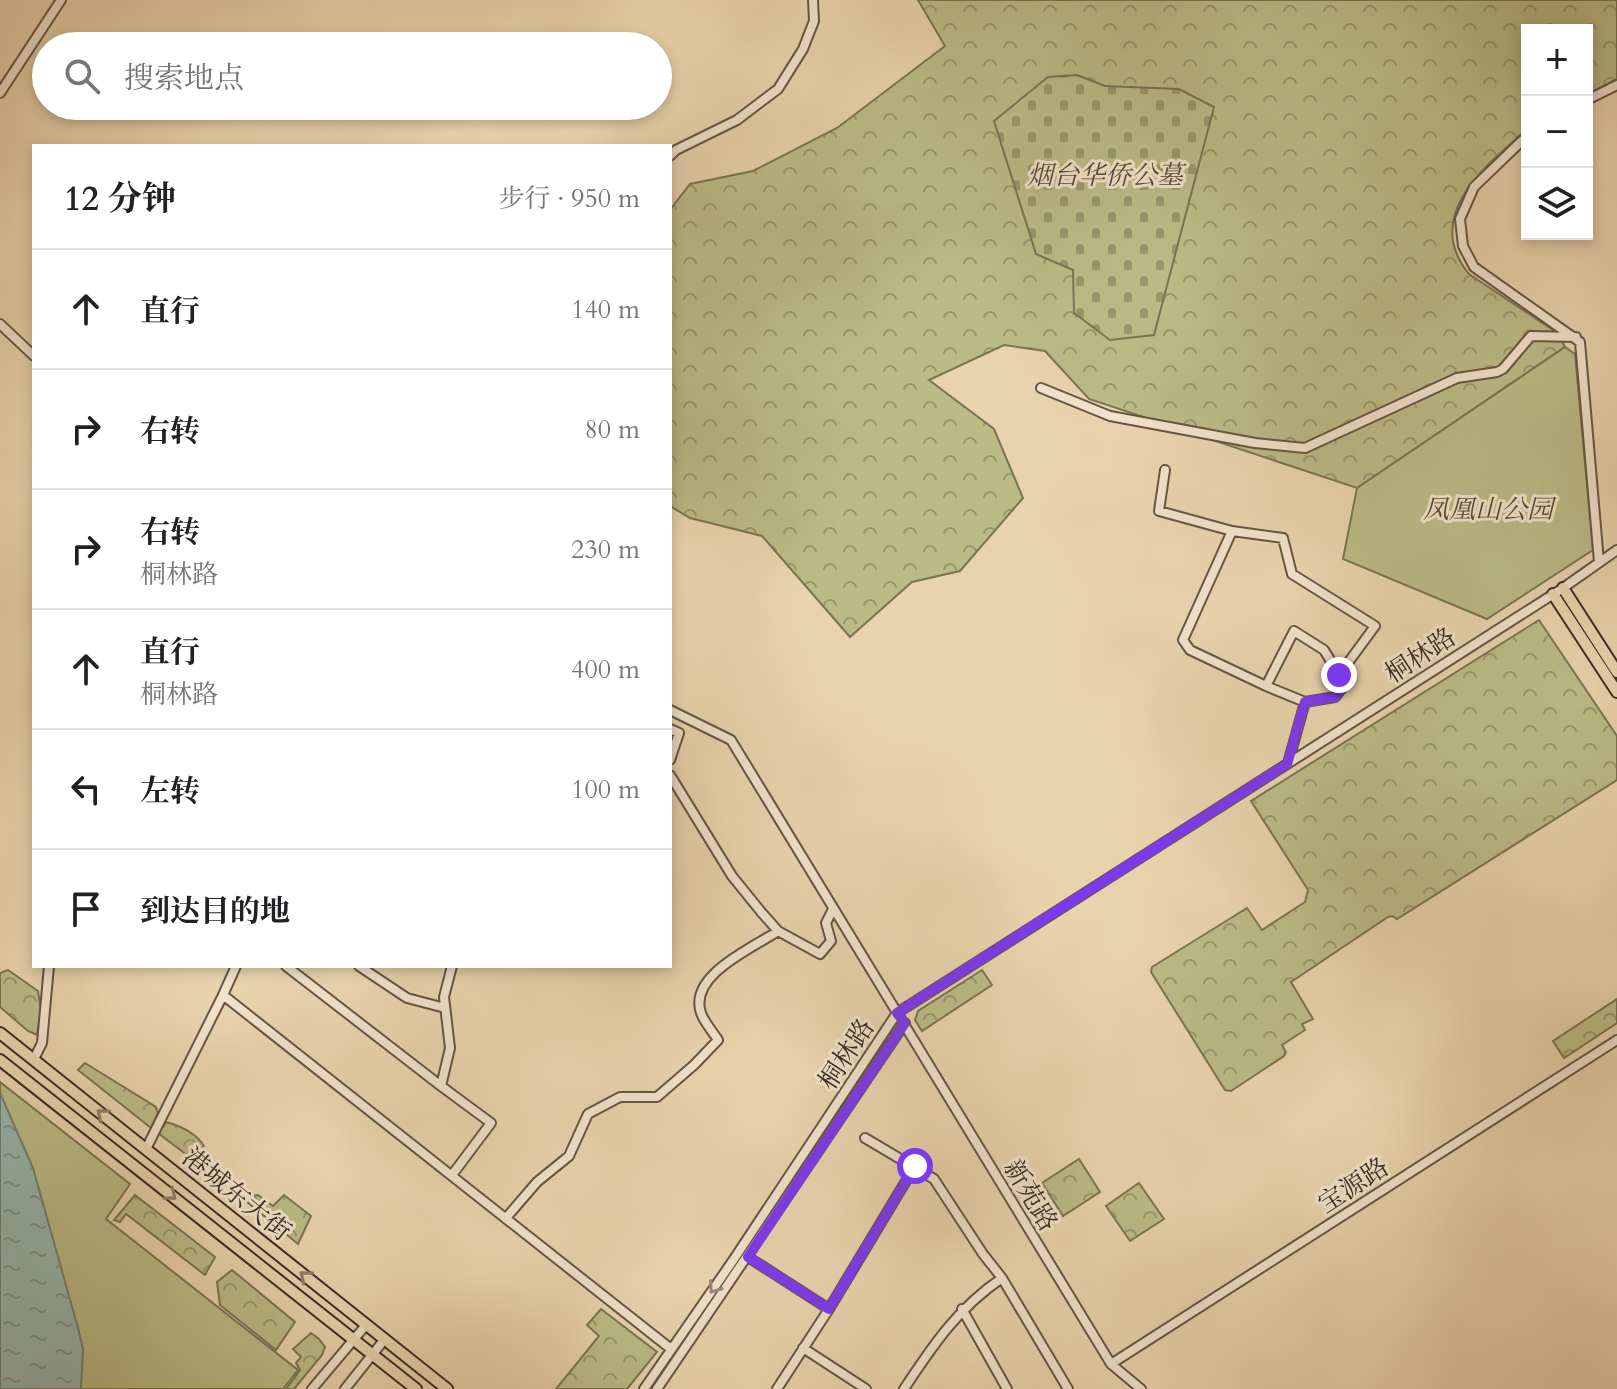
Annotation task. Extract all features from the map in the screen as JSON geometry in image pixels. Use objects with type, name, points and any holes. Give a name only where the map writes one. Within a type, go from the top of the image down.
[{"type":"main road","points":[[1558,591],[1617,672]]},
{"type":"main road","points":[[1558,591],[1617,692]]},
{"type":"main road","name":"港城东大街","points":[[0,1033],[447,1389]]},
{"type":"main road","name":"港城东大街","points":[[0,1060],[416,1389]]},
{"type":"street","points":[[40,32],[61,0]]},
{"type":"street","points":[[672,154],[737,120],[778,89],[803,49],[814,21],[813,0]]},
{"type":"street","points":[[0,93],[32,44]]},
{"type":"street","points":[[1593,97],[1617,85]]},
{"type":"street","points":[[1521,142],[1474,187],[1460,219],[1463,246],[1474,267],[1576,337],[1582,347],[1599,562]]},
{"type":"street","points":[[0,324],[32,354]]},
{"type":"street","points":[[1041,388],[1110,416],[1255,443],[1305,448],[1457,378],[1497,372],[1531,336],[1576,337]]},
{"type":"street","points":[[1165,470],[1159,511],[1232,531],[1283,538],[1292,574],[1375,626],[1339,675]]},
{"type":"street","points":[[1232,531],[1183,640],[1190,650],[1266,686],[1305,702],[1335,697],[1345,684],[1324,650],[1294,631],[1266,686]]},
{"type":"street","name":"桐林路","points":[[644,1389],[897,1013],[1558,591],[1617,550]]},
{"type":"street","points":[[1287,764],[1305,702]]},
{"type":"street","name":"新苑路","points":[[672,711],[731,740],[1111,1364],[1141,1389]]},
{"type":"street","points":[[672,730],[679,733],[672,755]]},
{"type":"street","points":[[672,779],[732,876],[778,931],[820,954],[831,941],[826,923],[833,909]]},
{"type":"street","points":[[506,1218],[537,1182],[569,1156],[588,1114],[620,1097],[657,1097],[718,1040],[700,1012],[702,988],[715,971],[778,931]]},
{"type":"street","points":[[34,1059],[42,1043],[49,968]]},
{"type":"street","points":[[146,1149],[235,968]]},
{"type":"street","points":[[289,968],[491,1123],[452,1175]]},
{"type":"street","points":[[362,968],[407,998],[445,1008]]},
{"type":"street","points":[[441,1086],[450,1048],[444,997],[451,968]]},
{"type":"street","points":[[223,995],[671,1349]]},
{"type":"street","name":"桐林路","points":[[657,1389],[905,1023]]},
{"type":"street","name":"宝源路","points":[[1111,1364],[1617,1040]]},
{"type":"street","points":[[865,1138],[934,1179],[1002,1278],[1068,1389]]},
{"type":"street","points":[[777,1389],[915,1166]]},
{"type":"street","points":[[748,1257],[829,1309]]},
{"type":"street","points":[[904,1389],[962,1309],[1002,1278]]},
{"type":"street","points":[[962,1309],[1007,1389]]},
{"type":"street","points":[[312,1389],[366,1325]]},
{"type":"street","points":[[345,1389],[384,1340]]},
{"type":"street","points":[[803,1348],[866,1389]]},
{"type":"green space","points":[[918,0],[1617,0],[1617,79],[1593,92],[1593,24],[1521,24],[1521,134],[1478,175],[1465,193],[1456,212],[1452,232],[1456,252],[1469,274],[1556,332],[1565,347],[1357,488],[1089,399],[1045,351],[1004,345],[929,380],[994,429],[1023,498],[960,571],[912,582],[850,637],[762,536],[690,518],[672,507],[672,207],[690,184],[753,171],[837,128],[945,46]]},
{"type":"green space","name":"烟台华侨公墓","points":[[1077,75],[1105,86],[1179,89],[1214,107],[1154,335],[1110,340],[1074,313],[1073,270],[1036,254],[994,121],[1048,77]]},
{"type":"green space","name":"凤凰山公园","points":[[1565,347],[1575,354],[1593,550],[1487,619],[1343,559],[1357,488]]},
{"type":"green space","points":[[1539,620],[1617,736],[1617,780],[1397,919],[1388,917],[1291,982],[1313,1019],[1302,1024],[1305,1030],[1282,1045],[1286,1052],[1284,1056],[1231,1091],[1225,1090],[1151,972],[1152,967],[1247,908],[1262,930],[1305,902],[1308,890],[1251,801]]},
{"type":"green space","points":[[8,970],[38,991],[41,1011],[37,1035],[0,1007],[0,973]]},
{"type":"green space","points":[[982,970],[992,985],[922,1031],[915,1020],[918,1011]]},
{"type":"green space","points":[[1617,999],[1617,1023],[1564,1058],[1553,1041]]},
{"type":"green space","points":[[85,1063],[156,1107],[158,1113],[151,1128],[78,1070]]},
{"type":"green space","points":[[0,1082],[130,1184],[106,1219],[298,1370],[283,1389],[0,1389]]},
{"type":"green space","points":[[166,1122],[187,1130],[204,1146],[192,1159],[158,1133]]},
{"type":"green space","points":[[1079,1159],[1100,1192],[1063,1216],[1042,1183]]},
{"type":"green space","points":[[1139,1183],[1164,1219],[1130,1241],[1106,1206]]},
{"type":"green space","points":[[135,1195],[215,1257],[205,1275],[126,1214],[120,1222],[114,1220]]},
{"type":"green space","points":[[258,1195],[273,1206],[284,1195],[311,1216],[298,1244],[241,1197]]},
{"type":"green space","points":[[232,1270],[295,1322],[276,1350],[220,1305],[217,1282]]},
{"type":"green space","points":[[601,1309],[657,1352],[627,1389],[556,1389],[599,1336],[587,1325]]},
{"type":"green space","points":[[311,1333],[325,1347],[322,1355],[294,1389],[286,1389],[300,1370],[296,1363],[301,1357],[293,1349]]},
{"type":"water","points":[[0,1093],[33,1168],[78,1328],[83,1349],[81,1389],[0,1389]]},
{"type":"route","points":[[915,1166],[829,1309],[748,1257],[905,1023],[897,1013],[1287,764],[1305,702],[1335,697],[1345,684],[1339,675]]}]
